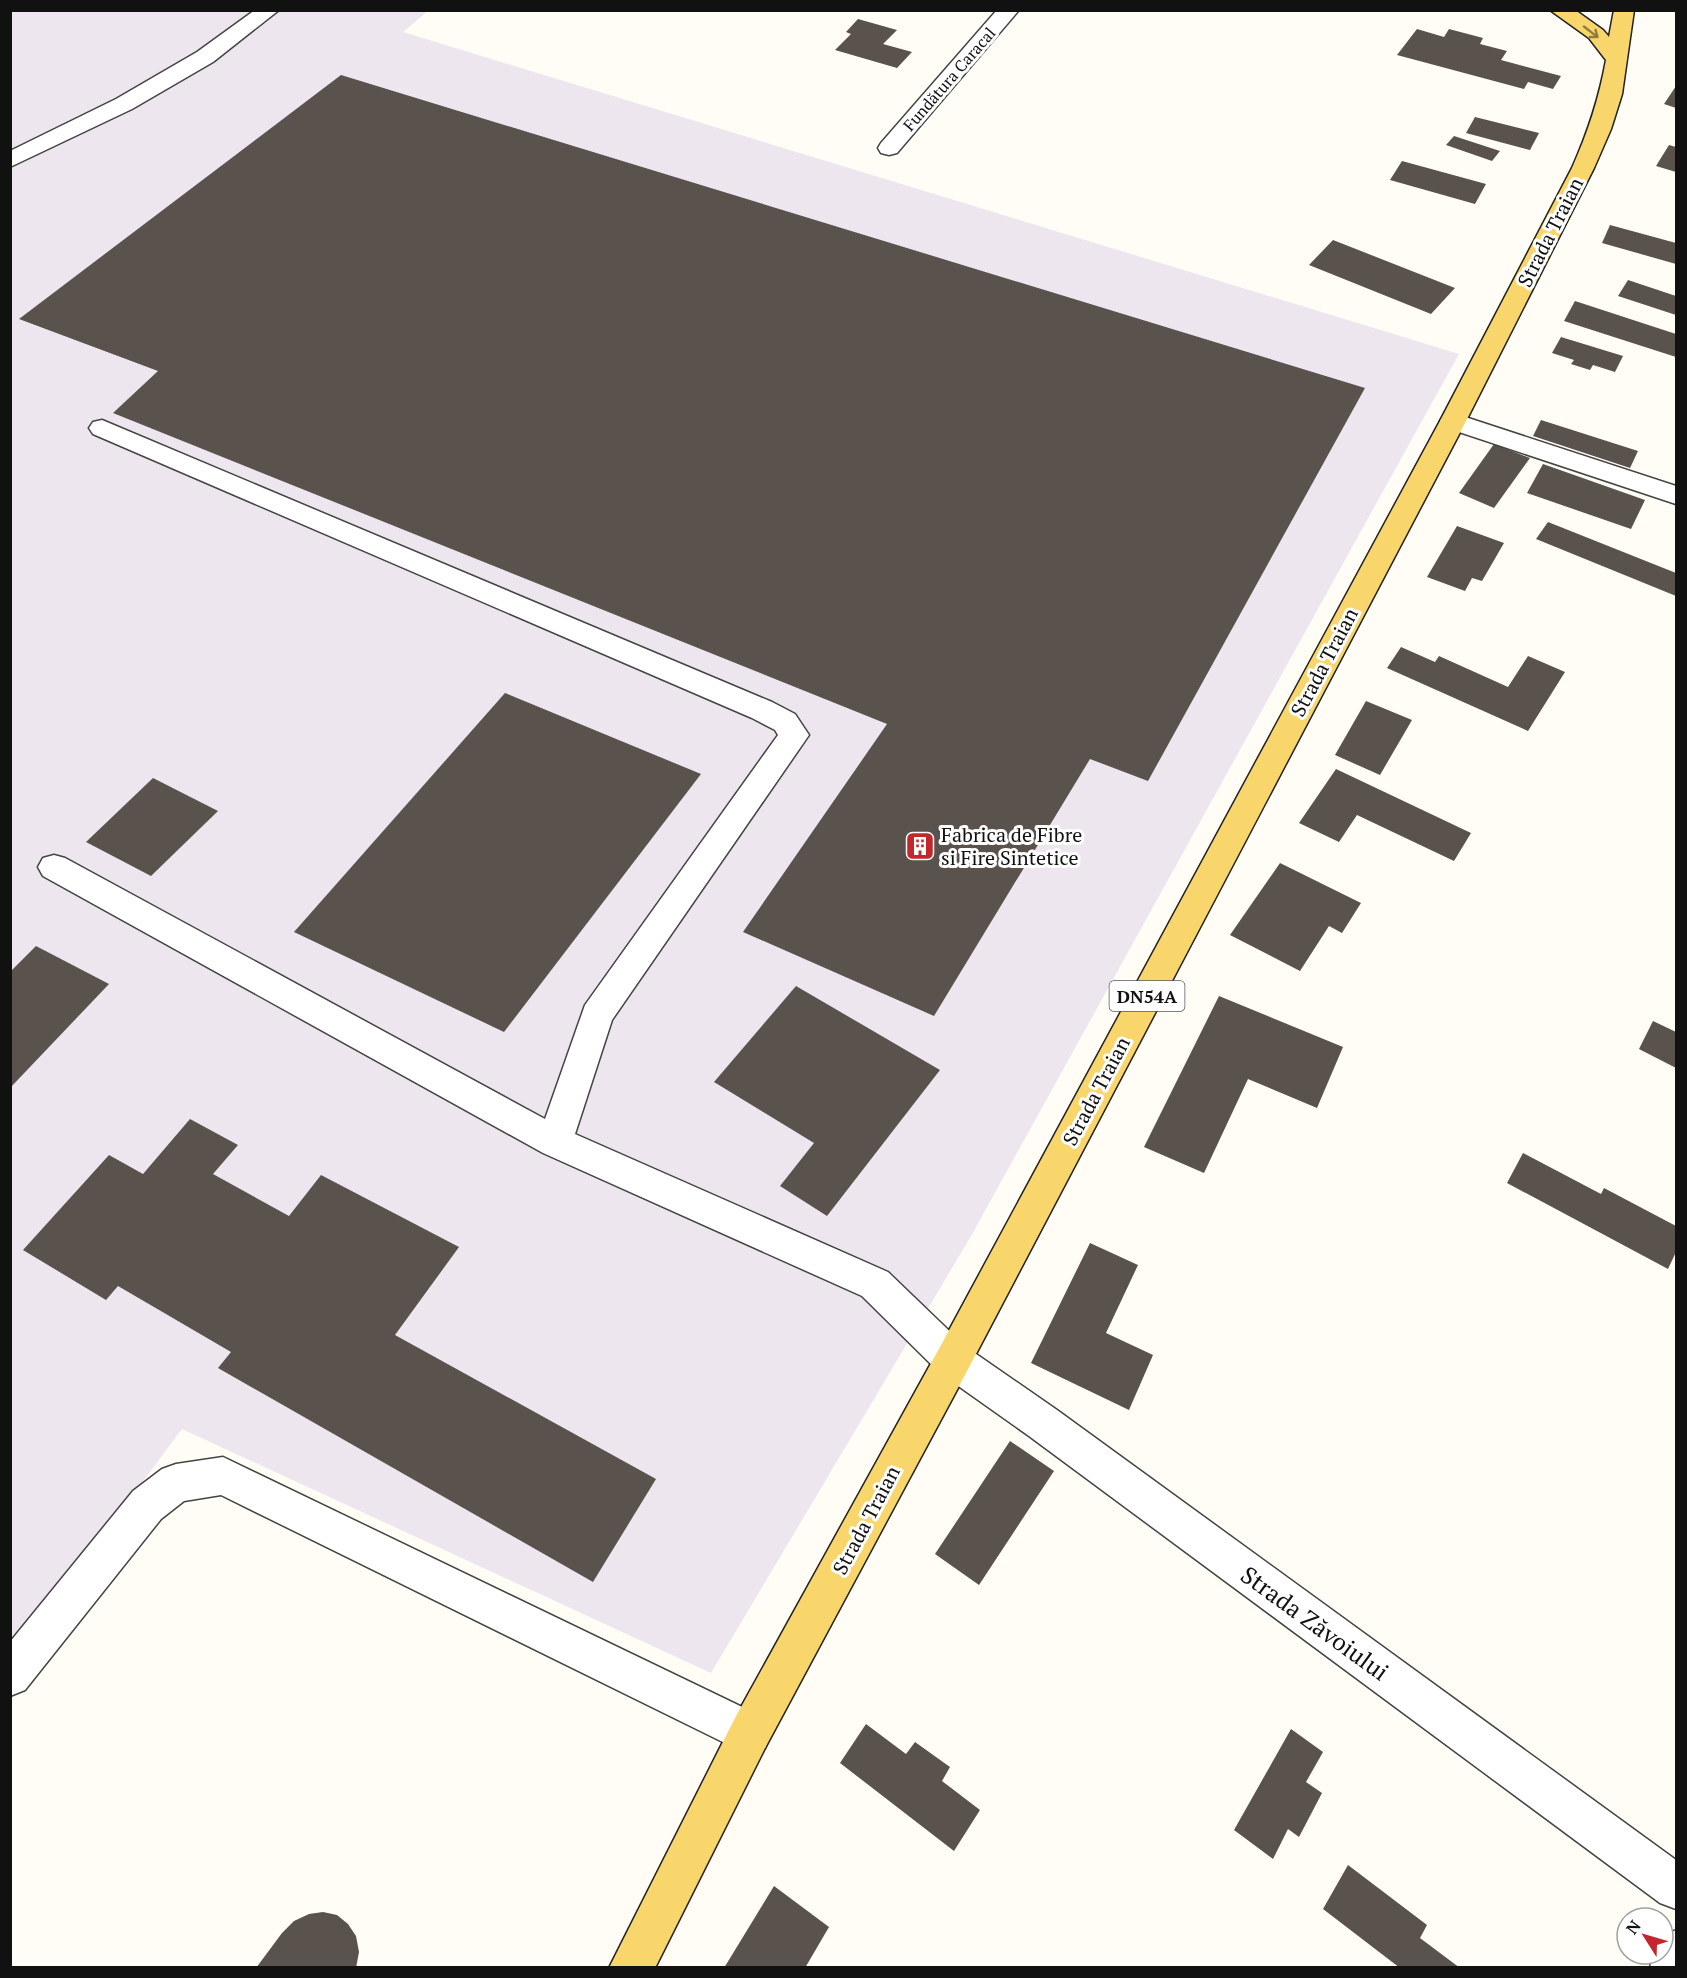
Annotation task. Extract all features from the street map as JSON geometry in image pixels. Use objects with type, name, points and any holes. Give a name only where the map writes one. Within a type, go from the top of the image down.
[{"type":"main road","points":[[1560,10],[1596,34],[1617,60]]},
{"type":"main road","name":"Strada Traian","points":[[631,1968],[750,1733],[953,1360],[1453,420],[1583,168],[1600,129],[1611,94],[1624,10]]},
{"type":"street","points":[[10,160],[114,109],[185,68],[269,10]]},
{"type":"street","name":"Fundătura Caracal","points":[[889,148],[1009,10]]},
{"type":"street","points":[[1453,420],[1677,495]]},
{"type":"street","points":[[102,428],[762,710],[785,722],[794,735],[597,1015],[555,1142]]},
{"type":"street","name":"Strada Zăvoiului","points":[[54,867],[555,1142],[875,1284],[953,1360],[1043,1423],[1677,1887]]},
{"type":"street","points":[[10,1675],[147,1505],[176,1483],[224,1476],[750,1733]]},
{"type":"street","points":[[1673,1968],[1677,1953]]},
{"type":"shaded area","points":[[11,11],[428,11],[403,32],[1459,354],[971,1236],[711,1673],[182,1429],[11,1658]]},
{"type":"building","points":[[858,19],[897,30],[883,44],[912,52],[897,68],[835,50],[851,34],[846,32]]},
{"type":"building","points":[[1417,29],[1444,37],[1449,29],[1483,38],[1480,44],[1507,51],[1501,60],[1561,76],[1553,89],[1528,82],[1524,89],[1397,55]]},
{"type":"building","points":[[341,75],[1365,388],[1148,781],[1090,759],[934,1016],[743,932],[887,724],[113,413],[158,371],[19,319]]},
{"type":"building","points":[[1676,86],[1676,108],[1664,104]]},
{"type":"building","points":[[1475,117],[1539,133],[1530,150],[1466,133]]},
{"type":"building","points":[[1454,136],[1500,151],[1492,161],[1446,145]]},
{"type":"building","points":[[1669,145],[1676,147],[1676,172],[1656,166]]},
{"type":"building","points":[[1402,161],[1486,184],[1475,204],[1390,180]]},
{"type":"building","points":[[1610,225],[1676,243],[1676,264],[1602,243]]},
{"type":"building","points":[[1333,240],[1455,288],[1431,314],[1309,265]]},
{"type":"building","points":[[1628,280],[1676,296],[1676,315],[1618,296]]},
{"type":"building","points":[[1575,301],[1676,334],[1676,357],[1564,321]]},
{"type":"building","points":[[1561,337],[1623,356],[1615,372],[1593,365],[1590,370],[1571,364],[1574,360],[1552,353]]},
{"type":"building","points":[[1541,420],[1638,451],[1630,468],[1533,436]]},
{"type":"building","points":[[1494,444],[1530,458],[1494,508],[1459,493]]},
{"type":"building","points":[[1543,464],[1645,500],[1631,529],[1527,493]]},
{"type":"building","points":[[1548,522],[1676,573],[1676,596],[1536,539]]},
{"type":"building","points":[[1457,526],[1504,543],[1482,581],[1472,578],[1465,591],[1427,577]]},
{"type":"building","points":[[1401,647],[1435,662],[1439,656],[1508,687],[1528,656],[1565,672],[1528,731],[1387,668]]},
{"type":"building","points":[[505,693],[701,774],[504,1032],[294,932]]},
{"type":"building","points":[[1366,701],[1412,720],[1380,775],[1335,755]]},
{"type":"building","points":[[1336,769],[1471,833],[1454,861],[1357,815],[1339,842],[1299,823]]},
{"type":"building","points":[[153,778],[218,811],[151,876],[86,842]]},
{"type":"building","points":[[1280,863],[1361,903],[1342,933],[1329,926],[1300,971],[1230,935]]},
{"type":"building","points":[[36,946],[109,984],[10,1088],[10,972]]},
{"type":"building","points":[[796,986],[940,1070],[827,1216],[780,1186],[814,1143],[714,1082]]},
{"type":"building","points":[[1219,996],[1343,1047],[1317,1108],[1248,1079],[1204,1173],[1144,1147]]},
{"type":"building","points":[[1653,1021],[1676,1032],[1676,1068],[1639,1049]]},
{"type":"building","points":[[190,1119],[238,1145],[213,1174],[289,1216],[321,1175],[459,1247],[395,1335],[656,1479],[593,1582],[218,1368],[231,1352],[118,1286],[106,1300],[23,1250],[109,1155],[143,1174]]},
{"type":"building","points":[[1523,1153],[1601,1194],[1604,1188],[1676,1226],[1676,1252],[1668,1269],[1507,1183]]},
{"type":"building","points":[[1090,1243],[1138,1265],[1106,1333],[1153,1355],[1129,1410],[1031,1363]]},
{"type":"building","points":[[1010,1441],[1054,1471],[979,1585],[935,1554]]},
{"type":"building","points":[[866,1724],[906,1754],[915,1742],[950,1767],[942,1781],[980,1810],[954,1851],[840,1763]]},
{"type":"building","points":[[1291,1729],[1323,1752],[1306,1782],[1322,1793],[1299,1837],[1288,1829],[1273,1859],[1234,1830]]},
{"type":"building","points":[[1348,1865],[1427,1925],[1420,1938],[1460,1968],[1400,1968],[1323,1909]]},
{"type":"building","points":[[774,1886],[829,1927],[805,1968],[724,1968]]},
{"type":"building","points":[[323,1912],[337,1915],[348,1924],[356,1936],[359,1952],[356,1968],[256,1968],[294,1921],[309,1914]]},
{"type":"place","name":"Fabrica de Fibre si Fire Sintetice","points":[[920,846]]}]
